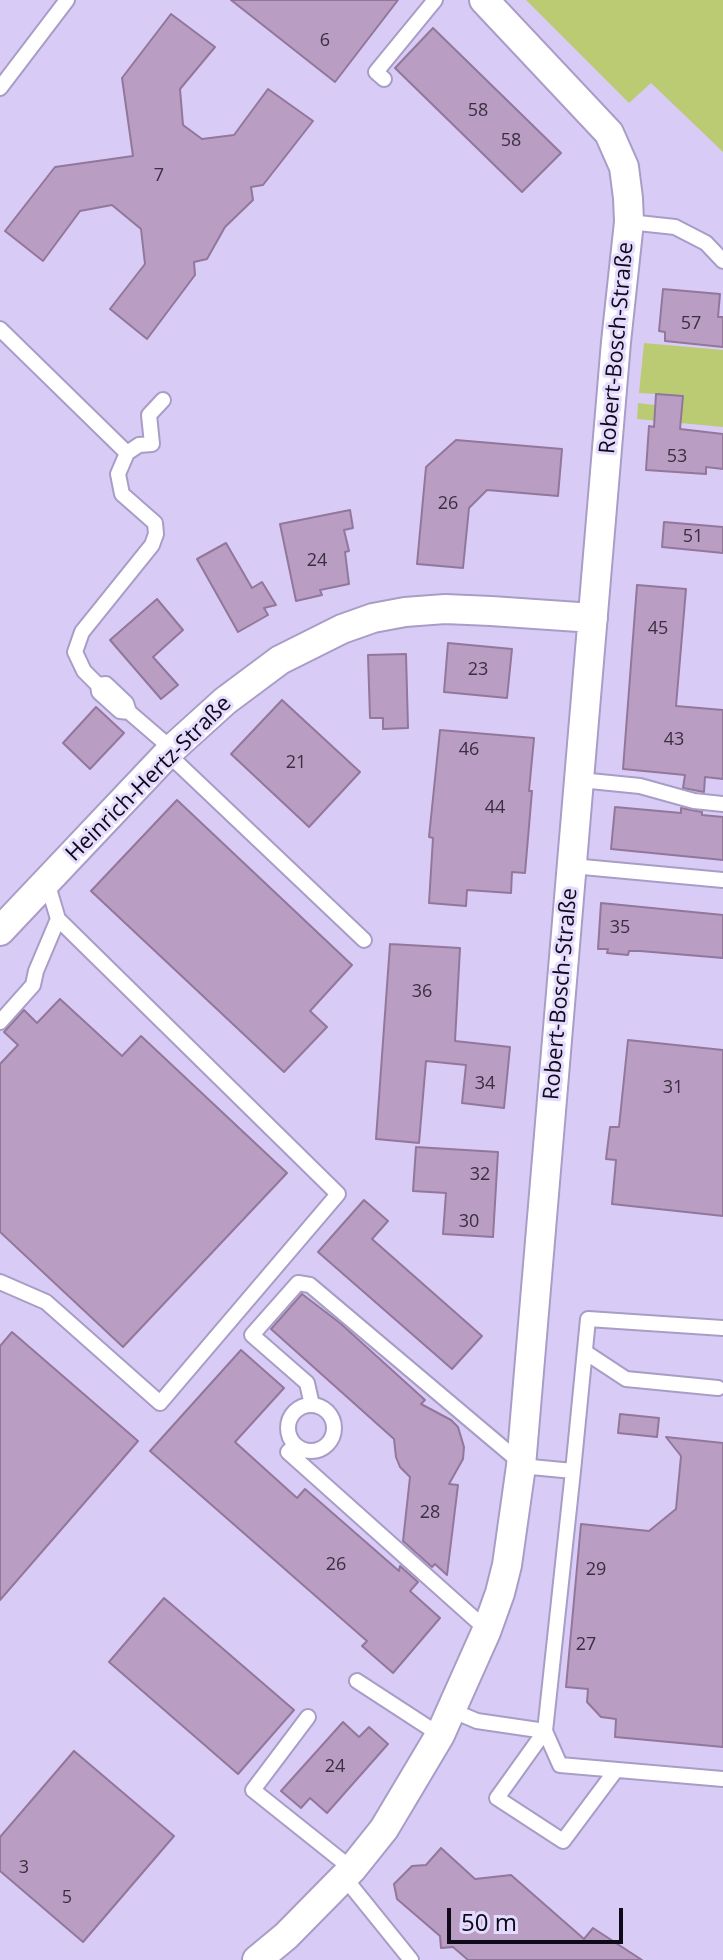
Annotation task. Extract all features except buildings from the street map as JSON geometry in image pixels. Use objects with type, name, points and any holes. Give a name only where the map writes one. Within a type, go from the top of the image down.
[{"type":"street","name":"Robert-Bosch-Straße","points":[[257,1960],[286,1936],[348,1873],[384,1829],[446,1723],[486,1629],[507,1565],[521,1465],[629,222],[624,167],[609,133],[484,0]]},
{"type":"street","name":"Heinrich-Hertz-Straße","points":[[0,931],[170,752],[225,701],[280,660],[342,629],[373,618],[405,612],[445,609],[593,618]]},
{"type":"lane","points":[[0,88],[67,0]]},
{"type":"lane","points":[[384,79],[376,72],[435,0]]},
{"type":"lane","points":[[629,222],[675,227],[706,243],[723,261]]},
{"type":"lane","points":[[0,329],[127,453]]},
{"type":"lane","points":[[163,400],[149,415],[152,444],[139,445],[127,453],[118,474],[122,494],[155,523],[156,534],[152,545],[82,632],[75,652],[84,671],[98,685],[99,692],[120,711],[129,712],[364,940]]},
{"type":"lane","points":[[580,780],[640,786],[694,801],[723,804]]},
{"type":"lane","points":[[572,866],[723,880]]},
{"type":"lane","points":[[0,1282],[46,1302],[160,1403],[338,1194],[58,919],[47,882]]},
{"type":"lane","points":[[0,1022],[33,985],[58,919]]},
{"type":"lane","points":[[312,1405],[307,1383],[252,1335],[298,1283],[310,1285],[521,1465],[573,1471]]},
{"type":"lane","points":[[616,1770],[563,1841],[497,1798],[545,1731],[588,1319],[723,1328]]},
{"type":"lane","points":[[585,1352],[626,1379],[718,1388]]},
{"type":"lane","points":[[312,1405],[326,1410],[335,1426],[333,1437],[324,1448],[310,1452],[295,1445],[289,1433],[289,1421],[298,1409],[312,1405]]},
{"type":"lane","points":[[295,1445],[288,1452],[486,1629]]},
{"type":"lane","points":[[357,1681],[446,1723],[477,1721],[545,1731]]},
{"type":"lane","points":[[308,1717],[253,1790],[348,1873],[411,1960]]},
{"type":"lane","points":[[545,1731],[560,1765],[723,1779]]},
{"type":"green space","points":[[526,0],[723,0],[723,152],[651,83],[629,103]]},
{"type":"green space","points":[[644,343],[723,350],[723,427],[637,419],[638,403],[655,405],[656,394],[639,393]]}]
